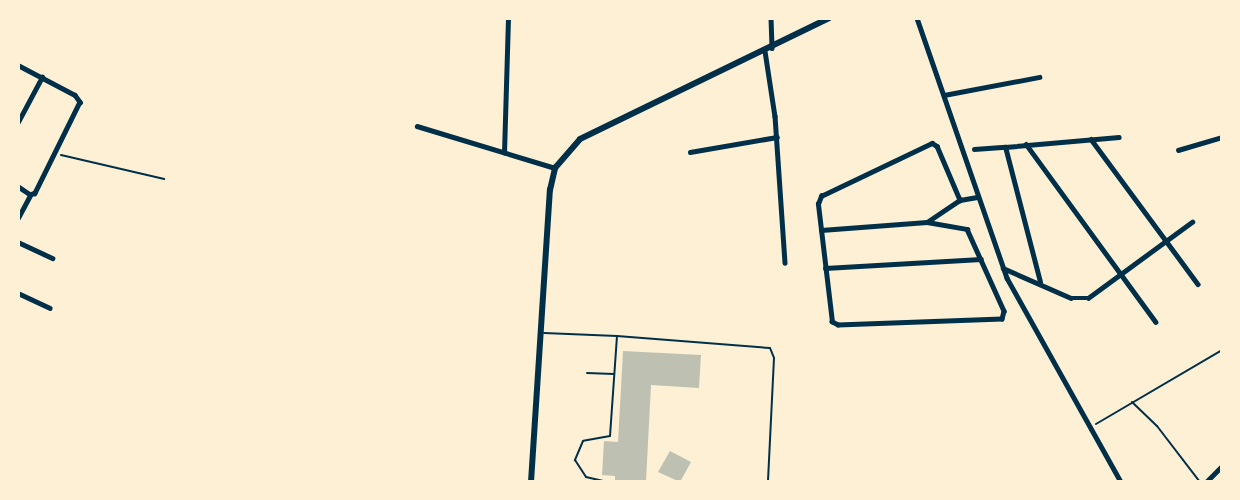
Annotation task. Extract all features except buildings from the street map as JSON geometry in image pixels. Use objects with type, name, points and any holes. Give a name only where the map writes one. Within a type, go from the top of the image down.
[{"type":"street","points":[[504,153],[508,18]]},
{"type":"street","points":[[771,18],[769,49],[785,262]]},
{"type":"street","points":[[531,482],[555,168],[580,139],[829,18]]},
{"type":"street","points":[[917,18],[1003,268],[1121,482]]},
{"type":"street","points":[[18,65],[75,94],[80,102],[55,154],[18,218]]},
{"type":"street","points":[[18,122],[42,77]]},
{"type":"street","points":[[944,95],[1039,77]]},
{"type":"street","points":[[417,126],[555,168]]},
{"type":"street","points":[[690,152],[777,137]]},
{"type":"street","points":[[974,149],[1119,137]]},
{"type":"street","points":[[1178,150],[1222,137]]},
{"type":"street","points":[[1091,139],[1198,284]]},
{"type":"street","points":[[821,230],[927,222],[967,229],[1004,311],[999,320],[838,325],[830,320],[818,204],[821,196],[930,144],[937,146],[960,200]]},
{"type":"street","points":[[1026,144],[1156,322]]},
{"type":"street","points":[[1005,147],[1040,282]]},
{"type":"street","points":[[18,187],[30,195]]},
{"type":"street","points":[[927,222],[960,200],[977,196]]},
{"type":"street","points":[[1003,268],[1040,282],[1071,298],[1082,299],[1120,275],[1192,222]]},
{"type":"street","points":[[18,242],[52,258]]},
{"type":"street","points":[[825,268],[981,259]]},
{"type":"street","points":[[18,293],[50,308]]},
{"type":"street","points":[[1206,482],[1222,466]]},
{"type":"lane","points":[[541,333],[617,336],[770,348],[774,358],[768,482]]},
{"type":"lane","points":[[607,482],[586,477],[575,460],[583,441],[610,436],[617,336]]},
{"type":"lane","points":[[586,373],[614,374]]},
{"type":"path","points":[[55,154],[165,179]]},
{"type":"path","points":[[1092,427],[1132,401],[1222,350]]},
{"type":"path","points":[[1132,401],[1157,426],[1200,482]]}]
